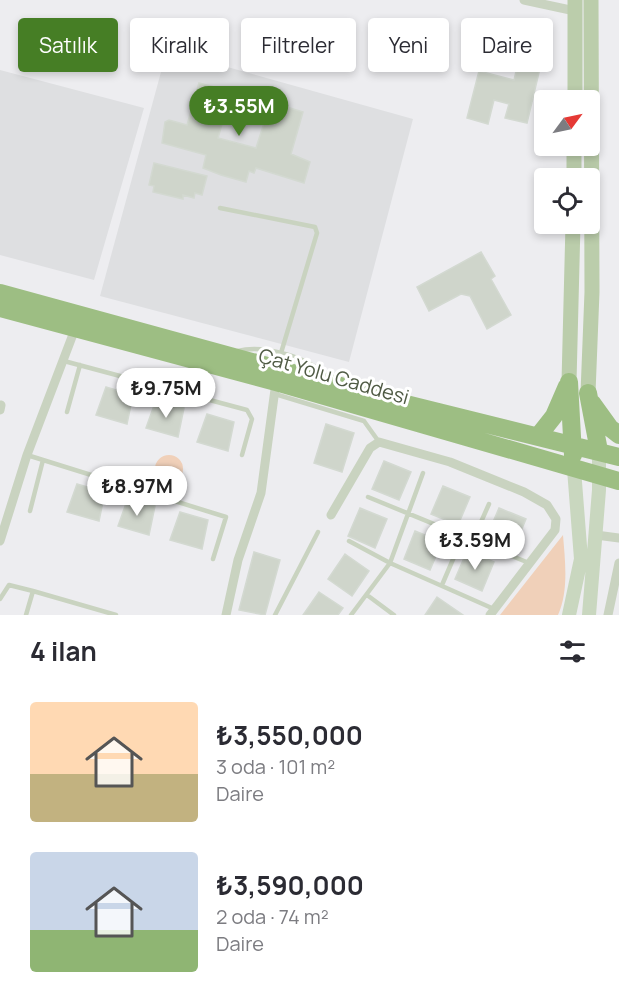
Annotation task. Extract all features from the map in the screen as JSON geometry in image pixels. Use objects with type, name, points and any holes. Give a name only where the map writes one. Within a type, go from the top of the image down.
[{"type":"highway","name":"Çat Yolu Caddesi","points":[[0,293],[406,404],[539,435],[619,457]]},
{"type":"highway","name":"Çat Yolu Caddesi","points":[[0,308],[276,388],[619,481]]},
{"type":"highway","points":[[539,435],[554,416],[569,382]]},
{"type":"highway","points":[[569,382],[574,469]]},
{"type":"highway","points":[[588,393],[599,414],[619,435]]},
{"type":"highway","points":[[588,393],[599,451]]},
{"type":"main road","points":[[588,393],[592,292],[591,0]]},
{"type":"main road","points":[[575,6],[575,90]]},
{"type":"main road","points":[[569,382],[573,234]]},
{"type":"main road","points":[[589,615],[600,476],[599,451]]},
{"type":"main road","points":[[569,615],[581,559],[574,469]]},
{"type":"street","points":[[525,0],[575,6]]},
{"type":"street","points":[[0,541],[27,454],[75,329]]},
{"type":"street","points":[[226,615],[238,560],[261,494],[276,388]]},
{"type":"street","points":[[331,515],[370,448],[379,442],[450,462],[524,492],[547,506],[556,519],[555,530],[492,612]]},
{"type":"street","points":[[596,535],[619,538]]},
{"type":"street","points":[[608,615],[619,563]]},
{"type":"lane","points":[[220,208],[315,227],[317,233],[281,353]]},
{"type":"lane","points":[[225,354],[243,349],[281,353],[317,367],[333,383]]},
{"type":"lane","points":[[62,360],[247,410],[252,419],[242,455]]},
{"type":"lane","points":[[67,412],[80,365]]},
{"type":"lane","points":[[276,388],[364,421],[379,442]]},
{"type":"lane","points":[[27,454],[226,517],[213,559]]},
{"type":"lane","points":[[30,511],[44,460]]},
{"type":"lane","points":[[351,615],[390,563],[423,473]]},
{"type":"lane","points":[[368,497],[529,564]]},
{"type":"lane","points":[[473,540],[489,504]]},
{"type":"lane","points":[[275,615],[318,532]]},
{"type":"lane","points":[[442,585],[463,536]]},
{"type":"lane","points":[[349,541],[390,563],[442,585],[492,612]]},
{"type":"lane","points":[[0,598],[9,585],[116,615]]},
{"type":"lane","points":[[26,615],[33,591]]},
{"type":"lane","points":[[366,595],[394,615]]},
{"type":"shaded area","points":[[229,67],[413,119],[349,362],[100,296],[161,72],[229,72]]},
{"type":"shaded area","points":[[0,70],[144,108],[94,280],[0,255]]},
{"type":"shaded area","points":[[169,455],[179,459],[183,469],[179,479],[169,483],[159,479],[155,469],[159,459]]},
{"type":"shaded area","points":[[563,535],[565,586],[558,615],[500,615]]},
{"type":"building","points":[[479,72],[514,80],[516,72],[539,72],[527,123],[505,118],[509,104],[494,100],[488,124],[467,118]]},
{"type":"building","points":[[199,83],[242,94],[237,113],[226,110],[218,138],[256,148],[265,120],[255,118],[261,99],[303,112],[291,154],[310,162],[304,183],[256,168],[254,173],[249,171],[246,182],[221,175],[203,168],[206,155],[162,143],[165,122],[169,120],[187,125]]},
{"type":"building","points":[[154,163],[207,176],[202,195],[195,193],[194,198],[183,195],[183,199],[153,192],[154,186],[149,185]]},
{"type":"building","points":[[481,252],[495,276],[491,279],[511,315],[487,329],[470,296],[461,294],[429,311],[417,287]]},
{"type":"building","points":[[106,387],[133,395],[127,424],[96,415]]},
{"type":"building","points":[[156,400],[184,408],[178,437],[146,428]]},
{"type":"building","points":[[207,414],[234,422],[228,451],[197,442]]},
{"type":"building","points":[[326,424],[354,433],[342,472],[314,463]]},
{"type":"building","points":[[384,461],[411,472],[399,500],[372,489]]},
{"type":"building","points":[[77,484],[105,492],[99,521],[67,512]]},
{"type":"building","points":[[443,486],[470,497],[458,525],[431,514]]},
{"type":"building","points":[[128,498],[155,506],[149,535],[118,526]]},
{"type":"building","points":[[360,508],[387,519],[375,548],[348,536]]},
{"type":"building","points":[[499,508],[526,519],[514,548],[487,536]]},
{"type":"building","points":[[180,512],[208,520],[202,549],[170,540]]},
{"type":"building","points":[[415,531],[442,542],[430,570],[404,559]]},
{"type":"building","points":[[467,551],[494,562],[482,591],[455,579]]},
{"type":"building","points":[[254,552],[280,560],[265,615],[239,610]]},
{"type":"building","points":[[345,554],[369,571],[352,596],[328,579]]},
{"type":"building","points":[[319,592],[343,608],[338,615],[303,615]]},
{"type":"building","points":[[437,597],[463,615],[425,615]]}]
